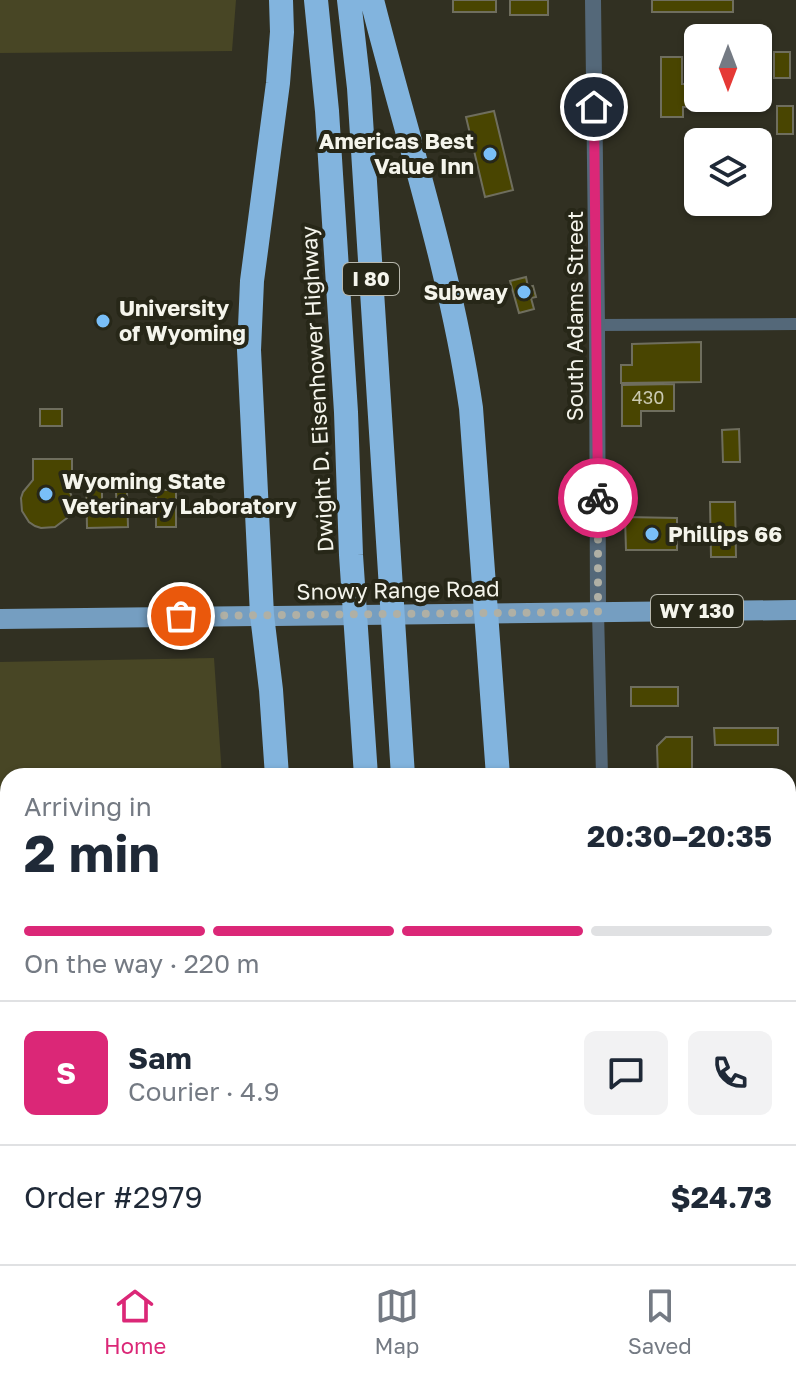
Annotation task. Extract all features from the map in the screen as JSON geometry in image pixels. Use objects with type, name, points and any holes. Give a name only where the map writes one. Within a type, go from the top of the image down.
[{"type":"highway","points":[[276,768],[262,615],[249,350],[252,281],[278,83],[281,0]]},
{"type":"highway","name":"Dwight D. Eisenhower Highway","points":[[316,0],[327,111],[365,768]]},
{"type":"highway","name":"I 80","points":[[349,0],[359,88],[403,768]]},
{"type":"highway","points":[[372,0],[463,352],[471,408],[497,768]]},
{"type":"main road","name":"Snowy Range Road","points":[[0,619],[796,610]]},
{"type":"street","name":"South Adams Street","points":[[593,0],[602,768]]},
{"type":"street","points":[[597,325],[796,324]]},
{"type":"shaded area","points":[[0,0],[236,0],[232,51],[0,53]]},
{"type":"shaded area","points":[[214,658],[221,768],[0,768],[0,662]]},
{"type":"building","points":[[453,0],[496,0],[496,12],[453,12]]},
{"type":"building","points":[[510,0],[548,0],[548,15],[510,15]]},
{"type":"building","points":[[652,0],[733,0],[733,12],[652,12]]},
{"type":"building","points":[[774,52],[790,52],[790,78],[774,78]]},
{"type":"building","points":[[661,57],[682,57],[683,117],[661,117]]},
{"type":"building","points":[[777,106],[793,106],[793,134],[777,134]]},
{"type":"building","name":"Americas Best Value Inn","points":[[494,111],[513,190],[485,197],[466,117]]},
{"type":"building","name":"Subway","points":[[526,277],[528,287],[533,286],[536,297],[531,298],[534,309],[519,313],[510,281]]},
{"type":"building","points":[[701,342],[701,382],[621,383],[621,365],[632,365],[632,344]]},
{"type":"building","points":[[674,384],[674,411],[641,411],[641,426],[622,426],[622,385]]},
{"type":"building","points":[[40,409],[62,409],[62,426],[40,426]]},
{"type":"building","points":[[739,429],[740,462],[723,462],[722,430]]},
{"type":"building","name":"Wyoming State Veterinary Laboratory","points":[[33,459],[72,459],[72,478],[64,478],[62,482],[72,497],[71,512],[55,527],[35,526],[22,511],[23,492],[33,480]]},
{"type":"building","points":[[86,475],[102,475],[102,511],[117,510],[116,492],[127,492],[128,527],[87,528]]},
{"type":"building","points":[[156,490],[176,490],[176,527],[156,527]]},
{"type":"building","points":[[710,502],[735,502],[736,557],[711,557]]},
{"type":"building","name":"Phillips 66","points":[[625,517],[677,518],[677,550],[626,550]]},
{"type":"building","points":[[631,687],[678,687],[678,706],[631,706]]},
{"type":"building","points":[[714,728],[778,728],[778,745],[715,745]]},
{"type":"building","points":[[666,737],[692,737],[692,768],[658,768],[657,746]]},
{"type":"way so far","points":[[181,616],[598,612],[598,498]]},
{"type":"place","name":"Americas Best Value Inn","points":[[490,154]]},
{"type":"place","name":"Subway","points":[[524,292]]},
{"type":"place","name":"University of Wyoming","points":[[103,321]]},
{"type":"place","name":"Wyoming State Veterinary Laboratory","points":[[46,494]]},
{"type":"place","name":"Phillips 66","points":[[652,534]]},
{"type":"route","points":[[594,107],[598,498]]}]
